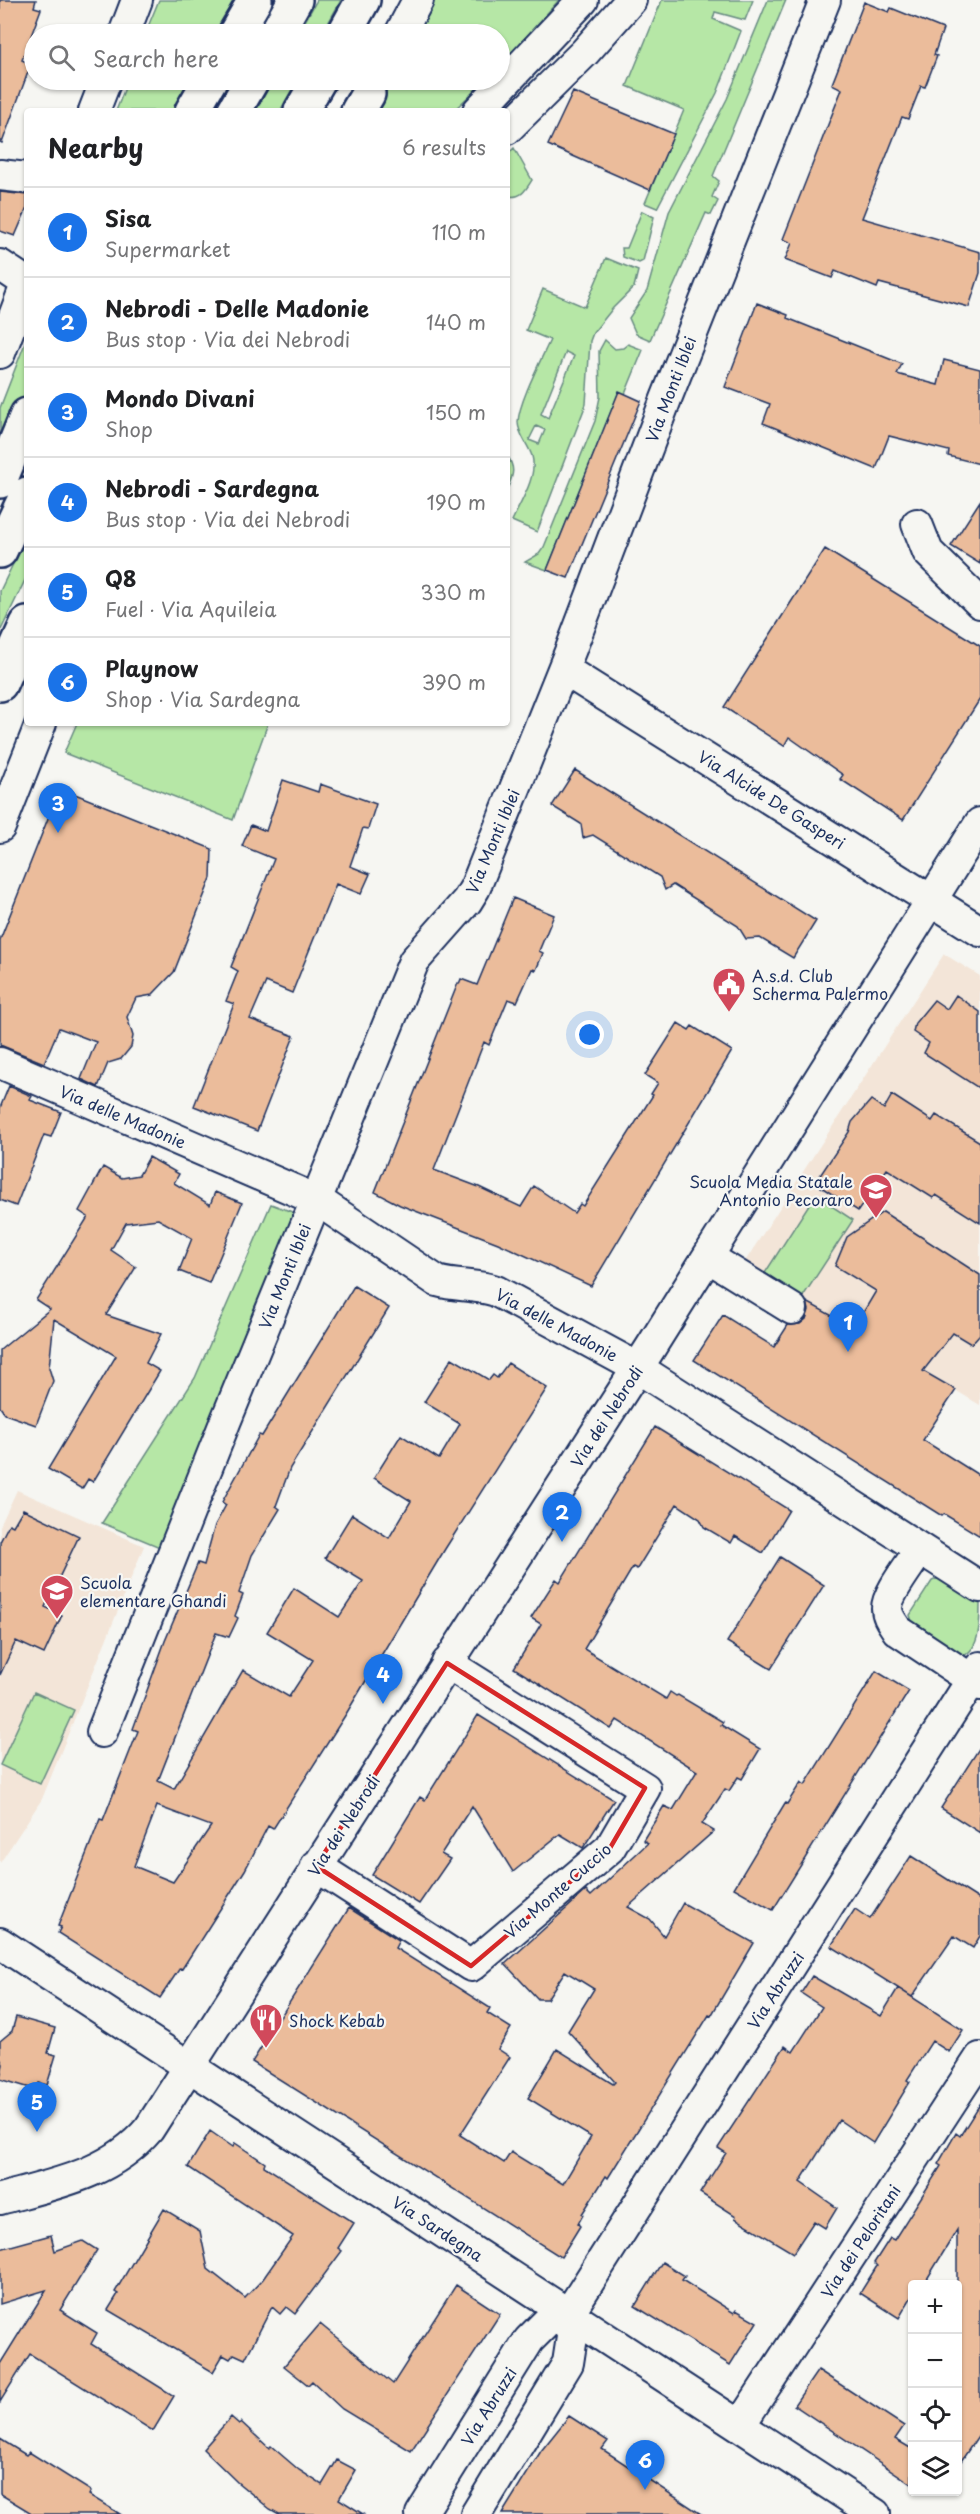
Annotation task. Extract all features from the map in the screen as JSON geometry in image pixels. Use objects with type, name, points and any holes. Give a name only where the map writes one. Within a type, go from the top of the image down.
[{"type":"main road","points":[[241,24],[255,0]]},
{"type":"main road","points":[[282,24],[295,0]]},
{"type":"main road","points":[[350,24],[363,0]]},
{"type":"main road","points":[[194,108],[204,90]]},
{"type":"main road","points":[[236,108],[246,90]]},
{"type":"main road","points":[[303,108],[313,90]]},
{"type":"main road","points":[[0,481],[24,422]]},
{"type":"main road","points":[[0,551],[24,501]]},
{"type":"main road","points":[[0,686],[24,631]]},
{"type":"main road","points":[[0,686],[24,650]]},
{"type":"street","points":[[128,24],[137,0]]},
{"type":"street","points":[[405,24],[418,0]]},
{"type":"street","points":[[510,77],[583,0]]},
{"type":"street","points":[[510,126],[585,52],[631,0]]},
{"type":"street","name":"Via Monti Iblei","points":[[102,1732],[225,1420],[414,961],[430,940],[456,915],[475,888],[825,0]]},
{"type":"street","points":[[95,108],[102,90]]},
{"type":"street","points":[[481,108],[498,90]]},
{"type":"street","points":[[0,175],[24,178]]},
{"type":"street","points":[[0,265],[24,281]]},
{"type":"street","points":[[1,348],[24,290]]},
{"type":"street","points":[[917,524],[928,552],[980,603]]},
{"type":"street","name":"Via Alcide De Gasperi","points":[[563,669],[980,931]]},
{"type":"street","points":[[0,827],[40,726]]},
{"type":"street","name":"Via dei Nebrodi","points":[[0,2199],[100,2169],[127,2152],[149,2129],[638,1368],[980,823]]},
{"type":"street","name":"Via delle Madonie","points":[[0,1063],[317,1200],[437,1281],[452,1286],[480,1285],[496,1291],[600,1345],[980,1587]]},
{"type":"street","points":[[708,1257],[792,1309]]},
{"type":"street","points":[[920,1549],[890,1597],[887,1608],[890,1619],[897,1630],[977,1677]]},
{"type":"street","name":"Via Monte Cuccio","points":[[316,1866],[471,1966],[610,1848],[645,1788],[447,1663]]},
{"type":"street","name":"Via Abruzzi","points":[[421,2514],[529,2340],[547,2322],[569,2313],[977,1677]]},
{"type":"street","name":"Via Sardegna","points":[[0,1943],[875,2514]]},
{"type":"street","name":"Via dei Peloritani","points":[[740,2425],[980,2058]]},
{"type":"street","points":[[476,2514],[568,2362],[572,2337],[569,2313]]},
{"type":"highlighted area","points":[[447,1663],[645,1788],[610,1848],[471,1966],[316,1866]]},
{"type":"shaded area","name":"Scuola Media Statale Antonio Pecoraro","points":[[944,954],[980,976],[980,1405],[744,1263]]},
{"type":"shaded area","name":"Scuola elementare Ghandi","points":[[17,1490],[144,1546],[42,1799],[0,1863],[0,1526]]},
{"type":"green space","points":[[159,0],[238,0],[224,24],[149,24]]},
{"type":"green space","points":[[317,0],[341,0],[328,24],[304,24]]},
{"type":"green space","points":[[433,0],[559,0],[510,55],[510,24],[420,24]]},
{"type":"green space","points":[[662,0],[753,0],[745,20],[715,12],[713,19],[741,31],[717,93],[657,208],[645,203],[684,110],[627,86]]},
{"type":"green space","points":[[768,0],[786,0],[713,176],[719,181],[712,197],[718,201],[711,215],[706,213],[650,340],[636,334],[629,318],[647,291],[669,212],[727,99]]},
{"type":"green space","points":[[124,90],[187,90],[177,108],[117,108]]},
{"type":"green space","points":[[268,90],[292,90],[282,108],[258,108]]},
{"type":"green space","points":[[387,90],[475,90],[456,108],[378,108]]},
{"type":"green space","points":[[514,148],[532,180],[522,193],[512,197],[510,197],[510,152]]},
{"type":"green space","points":[[642,211],[654,217],[643,261],[639,263],[623,257],[622,248],[627,248]]},
{"type":"green space","points":[[606,258],[638,271],[634,287],[593,333],[590,341],[586,404],[537,532],[512,521],[533,472],[532,456],[518,426],[519,414],[550,340],[526,330],[543,289],[585,307]],"holes":[[[566,352],[574,356],[548,418],[541,414]],[[536,426],[545,430],[539,444],[529,440]]]},
{"type":"green space","points":[[605,340],[615,349],[623,348],[628,344],[643,350],[625,394],[619,392],[547,570],[525,562],[539,554],[544,547],[595,421],[600,397],[599,351]]},
{"type":"green space","points":[[24,346],[24,399],[0,458],[0,408]]},
{"type":"green space","points":[[510,462],[513,471],[510,482]]},
{"type":"green space","points":[[24,541],[24,582],[0,632],[0,591]]},
{"type":"green space","points":[[76,726],[267,726],[233,820],[64,753]]},
{"type":"green space","points":[[815,1195],[853,1220],[802,1298],[765,1273]]},
{"type":"green space","points":[[271,1204],[295,1213],[167,1550],[102,1523],[195,1378]]},
{"type":"green space","points":[[939,1578],[980,1604],[976,1641],[969,1652],[963,1656],[912,1622],[910,1615],[932,1581]]},
{"type":"green space","points":[[34,1692],[74,1710],[40,1784],[0,1765]]},
{"type":"building","points":[[0,0],[36,0],[34,7],[41,9],[35,24],[24,24],[22,60],[24,61],[24,83],[2,143],[0,142]]},
{"type":"building","points":[[864,2],[889,12],[891,8],[943,29],[934,55],[937,56],[925,87],[921,86],[908,119],[902,117],[862,218],[980,252],[980,273],[969,307],[879,283],[877,288],[835,271],[832,278],[785,260],[792,243],[783,239],[842,89],[832,84]]},
{"type":"building","points":[[573,92],[674,134],[650,190],[548,145]]},
{"type":"building","points":[[0,192],[24,195],[24,215],[15,236],[0,231]]},
{"type":"building","points":[[757,303],[788,315],[787,318],[902,364],[897,374],[938,385],[944,360],[980,369],[980,464],[948,456],[949,451],[889,436],[876,469],[763,423],[770,404],[725,387]]},
{"type":"building","points":[[619,391],[641,401],[568,578],[547,570]]},
{"type":"building","points":[[980,501],[980,564],[951,546]]},
{"type":"building","points":[[825,549],[980,646],[980,699],[903,820],[840,779],[843,775],[789,737],[784,746],[724,707]]},
{"type":"building","points":[[575,770],[816,921],[793,958],[760,938],[746,939],[738,926],[673,885],[665,890],[660,877],[593,835],[583,838],[581,824],[552,806]]},
{"type":"building","points":[[283,780],[318,792],[320,784],[376,804],[368,829],[363,828],[350,866],[370,874],[361,894],[336,884],[292,993],[266,982],[250,1019],[294,1036],[257,1131],[194,1106],[234,1004],[226,1001],[238,971],[231,967],[274,859],[242,846],[251,825],[266,831]]},
{"type":"building","points":[[60,788],[212,849],[211,878],[174,972],[152,995],[136,998],[127,1017],[133,1036],[131,1047],[121,1059],[108,1063],[98,1087],[81,1079],[96,1042],[59,1028],[44,1063],[0,1045],[0,940]]},
{"type":"building","points":[[513,898],[554,915],[539,951],[543,953],[536,970],[532,969],[517,1002],[508,999],[489,1045],[484,1042],[434,1170],[479,1187],[521,1207],[534,1186],[574,1213],[580,1204],[583,1206],[653,1095],[651,1094],[658,1083],[645,1075],[678,1023],[689,1030],[692,1026],[732,1051],[591,1286],[498,1243],[400,1205],[375,1192],[458,983],[461,979],[477,985]]},
{"type":"building","points":[[956,995],[980,1012],[980,1089],[924,1053],[929,1043],[913,1032],[915,1023],[934,1000],[947,1009]]},
{"type":"building","points":[[9,1086],[32,1096],[30,1100],[61,1112],[51,1137],[44,1135],[16,1206],[0,1200],[0,1108]]},
{"type":"building","points":[[892,1095],[932,1121],[936,1115],[980,1142],[980,1223],[936,1195],[933,1198],[887,1169],[858,1211],[815,1183],[849,1132],[852,1122],[871,1100],[884,1109]]},
{"type":"building","points":[[149,1157],[179,1174],[174,1183],[210,1205],[215,1192],[242,1203],[209,1283],[179,1271],[192,1238],[158,1219],[126,1223],[111,1250],[136,1267],[106,1315],[161,1334],[146,1363],[160,1371],[93,1482],[88,1479],[82,1489],[48,1469],[116,1356],[54,1319],[49,1368],[53,1381],[36,1425],[5,1414],[0,1407],[0,1350],[50,1309],[36,1300],[88,1217],[79,1211],[103,1167],[122,1178],[139,1175]]},
{"type":"building","points":[[883,1212],[980,1275],[980,1334],[971,1344],[953,1333],[923,1371],[956,1390],[923,1440],[980,1476],[980,1536],[944,1514],[942,1516],[694,1360],[723,1315],[774,1347],[788,1325],[800,1324],[806,1319],[809,1310],[807,1302],[854,1328],[876,1291],[835,1266],[847,1237]]},
{"type":"building","points":[[354,1286],[389,1308],[290,1468],[276,1506],[280,1509],[252,1555],[239,1593],[243,1595],[235,1616],[238,1618],[229,1637],[216,1633],[158,1781],[174,1789],[243,1670],[289,1697],[313,1660],[267,1632],[294,1588],[339,1617],[363,1581],[325,1558],[352,1514],[389,1538],[411,1501],[374,1478],[401,1435],[439,1459],[460,1424],[424,1402],[452,1358],[489,1380],[493,1375],[497,1378],[508,1363],[547,1388],[445,1549],[346,1714],[273,1829],[268,1826],[245,1870],[182,1969],[180,1968],[160,1998],[58,1933],[61,1927],[58,1926],[138,1731],[133,1729],[165,1641],[198,1563],[204,1565],[215,1525],[226,1505],[222,1502],[259,1435],[262,1436]],"holes":[[[157,1806],[211,1826],[173,1882],[134,1866]]]},
{"type":"building","points":[[655,1427],[789,1510],[763,1553],[735,1536],[731,1543],[704,1527],[700,1519],[677,1504],[637,1569],[633,1567],[584,1649],[666,1699],[670,1692],[678,1695],[723,1722],[721,1725],[760,1749],[742,1779],[738,1777],[729,1791],[725,1789],[702,1824],[714,1831],[628,1907],[650,1919],[664,1936],[683,1903],[754,1943],[711,2016],[709,2015],[608,2178],[606,2176],[582,2214],[578,2224],[580,2226],[561,2257],[252,2062],[349,1908],[399,1940],[395,1948],[490,2008],[487,2013],[511,2028],[498,2049],[510,2057],[460,2135],[504,2163],[511,2152],[563,2184],[591,2137],[528,2098],[557,2049],[613,2084],[615,2082],[568,2031],[594,1989],[565,1971],[547,1999],[538,1999],[505,1964],[586,1891],[591,1896],[648,1843],[643,1840],[664,1806],[673,1810],[697,1771],[617,1720],[611,1729],[514,1668],[541,1624],[531,1618],[556,1579],[560,1582]]},
{"type":"building","points":[[23,1509],[79,1536],[45,1607],[62,1615],[44,1654],[16,1641],[0,1675],[0,1542],[9,1524],[13,1526]]},
{"type":"building","points":[[780,1557],[824,1585],[771,1669],[727,1642]]},
{"type":"building","points":[[876,1671],[909,1691],[773,1910],[734,1888],[785,1803],[787,1804],[801,1782],[805,1785]]},
{"type":"building","points":[[478,1715],[614,1800],[583,1848],[560,1834],[513,1872],[472,1806],[441,1854],[450,1859],[419,1904],[372,1875],[420,1797],[425,1800]]},
{"type":"building","points":[[980,1747],[980,1833],[941,1808]]},
{"type":"building","points":[[911,1856],[980,1900],[980,1936],[973,1948],[954,1936],[912,1997],[831,1946],[855,1909],[870,1919]]},
{"type":"building","points":[[812,1976],[881,2016],[898,1988],[963,2030],[949,2052],[932,2041],[907,2080],[910,2082],[873,2143],[839,2120],[800,2182],[837,2208],[825,2228],[814,2221],[793,2253],[735,2218],[736,2216],[700,2193],[726,2153],[718,2148],[785,2046],[793,2052],[822,2007],[801,1993]]},
{"type":"building","points":[[16,2017],[55,2028],[48,2053],[56,2055],[47,2085],[39,2083],[37,2090],[0,2079],[3,2064],[0,2058],[0,2041],[12,2031]]},
{"type":"building","points":[[980,2104],[980,2433],[962,2460],[962,2280],[957,2280],[957,2230],[926,2280],[908,2280],[908,2303],[899,2318],[860,2293],[877,2266],[874,2263],[890,2238],[894,2240],[941,2166],[938,2164],[956,2133],[960,2136]]},
{"type":"building","points":[[210,2131],[233,2147],[235,2143],[265,2163],[264,2166],[354,2223],[338,2248],[342,2251],[295,2314],[286,2307],[280,2314],[272,2307],[245,2359],[234,2354],[230,2359],[223,2355],[213,2372],[108,2310],[118,2294],[115,2292],[164,2209],[200,2231],[208,2269],[245,2298],[263,2279],[293,2236],[188,2167]]},
{"type":"building","points":[[51,2235],[55,2251],[83,2241],[97,2250],[60,2310],[97,2333],[91,2344],[174,2396],[153,2431],[30,2354],[0,2402],[0,2364],[46,2290],[0,2304],[0,2249]]},
{"type":"building","points":[[662,2262],[685,2276],[682,2280],[734,2313],[736,2310],[757,2322],[730,2365],[635,2306]]},
{"type":"building","points":[[456,2285],[500,2314],[411,2451],[342,2409],[312,2381],[308,2385],[284,2366],[320,2324],[393,2384]]},
{"type":"building","points":[[818,2370],[904,2426],[895,2439],[908,2447],[908,2481],[794,2405]]},
{"type":"building","points":[[569,2416],[608,2441],[602,2449],[701,2514],[502,2514],[541,2451]]},
{"type":"building","points":[[231,2417],[239,2424],[241,2422],[269,2448],[271,2446],[299,2470],[322,2485],[337,2460],[356,2470],[339,2499],[363,2514],[279,2514],[270,2509],[237,2482],[203,2449]]},
{"type":"building","points":[[0,2439],[26,2455],[29,2452],[91,2491],[89,2495],[120,2514],[33,2514],[0,2494]]},
{"type":"place","name":"Mondo Divani","points":[[58,833]]},
{"type":"place","name":"A.s.d. Club Scherma Palermo","points":[[729,1013]]},
{"type":"place","name":"Scuola Media Statale Antonio Pecoraro","points":[[876,1219]]},
{"type":"place","name":"Sisa","points":[[848,1352]]},
{"type":"place","name":"Nebrodi - Delle Madonie","points":[[562,1542]]},
{"type":"place","name":"Scuola elementare Ghandi","points":[[57,1620]]},
{"type":"place","name":"Nebrodi - Sardegna","points":[[383,1704]]},
{"type":"place","name":"Shock Kebab","points":[[266,2049]]},
{"type":"place","name":"Q8","points":[[37,2132]]},
{"type":"place","name":"Playnow","points":[[645,2490]]}]
